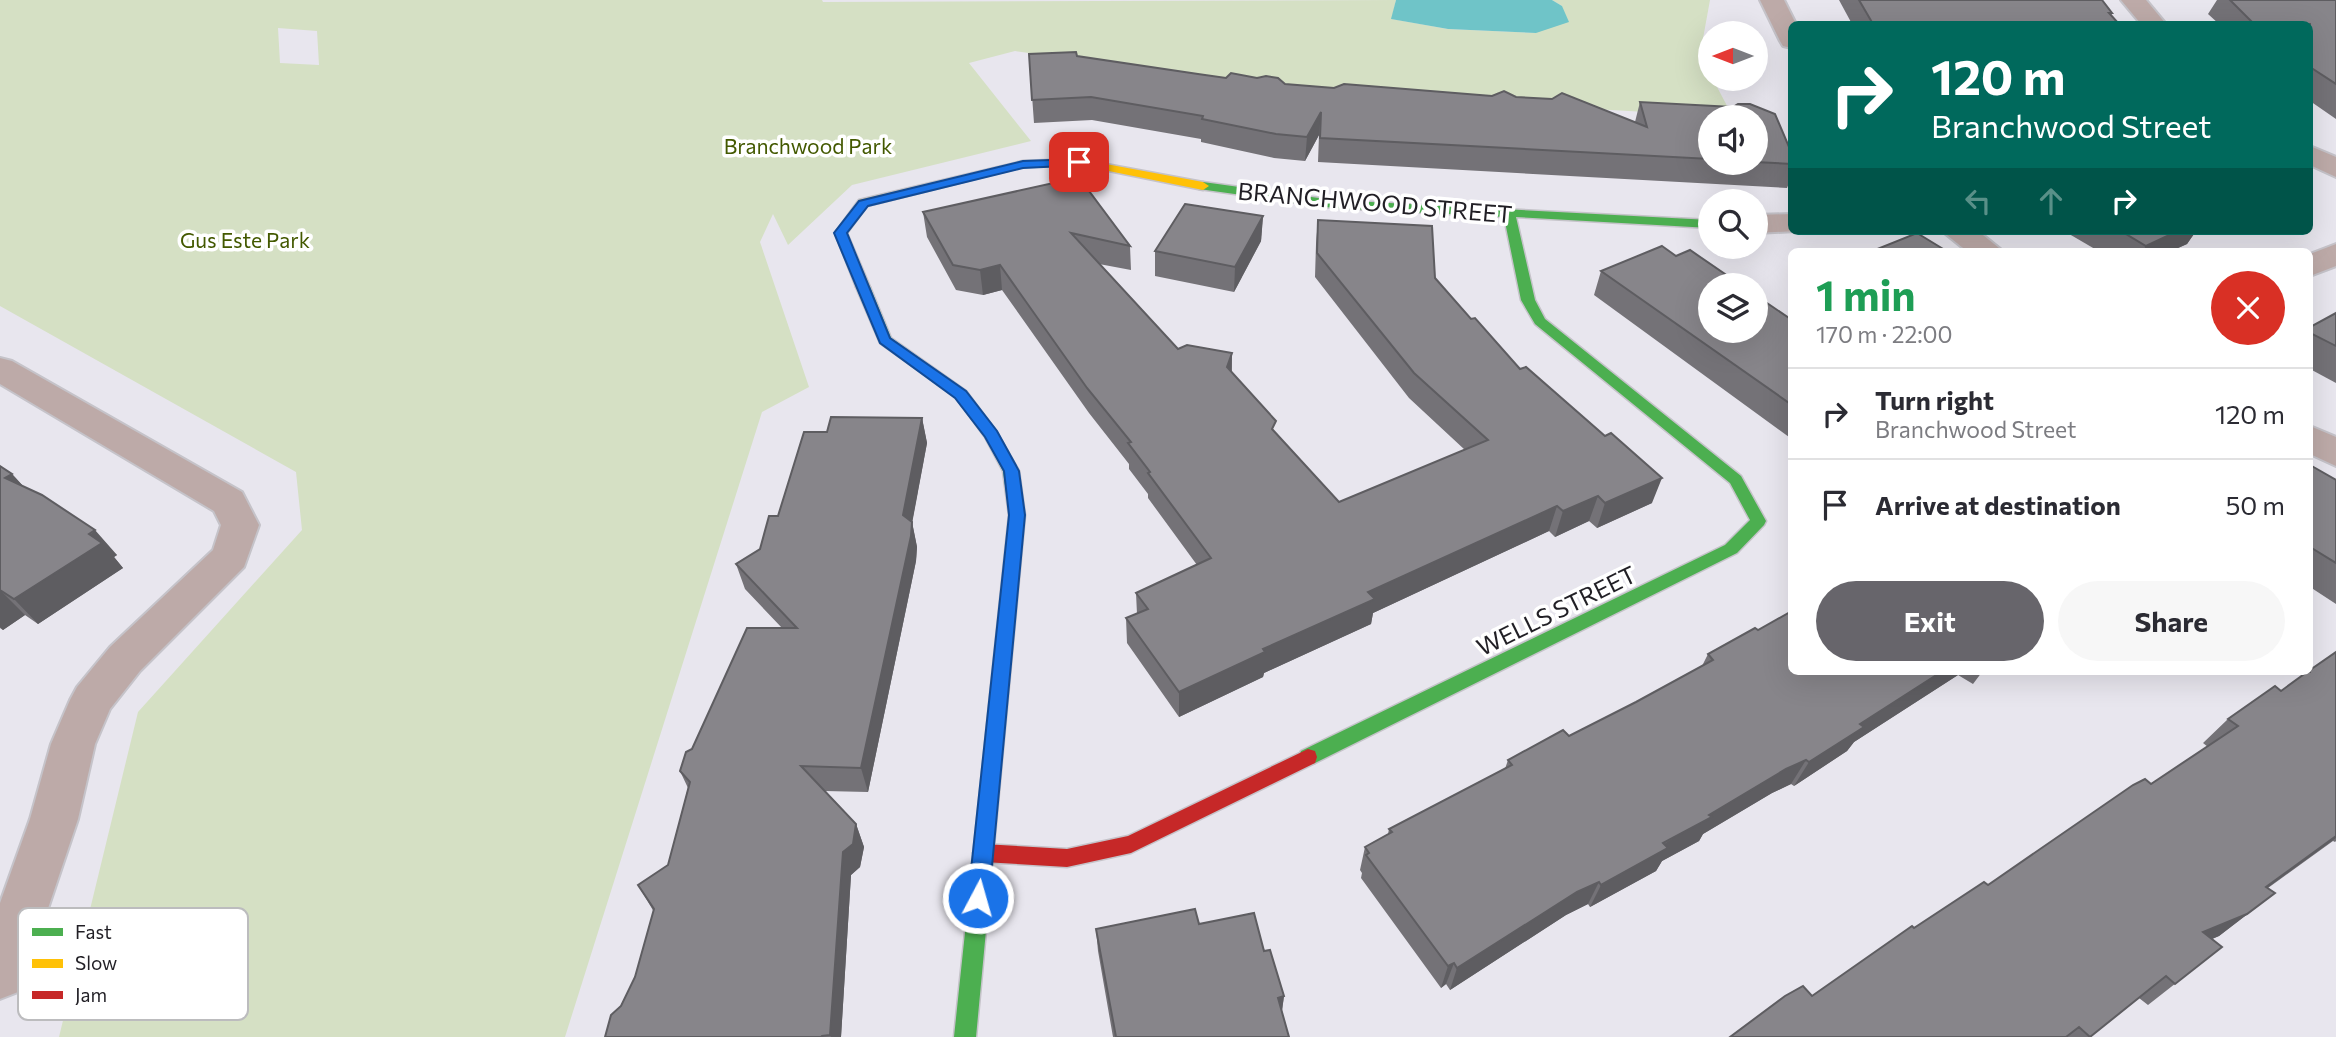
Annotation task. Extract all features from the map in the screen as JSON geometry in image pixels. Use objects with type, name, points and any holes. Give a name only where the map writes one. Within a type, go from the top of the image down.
[{"type":"street","points":[[1772,0],[1788,33]]},
{"type":"street","points":[[2133,0],[2151,21]]},
{"type":"street","points":[[2313,156],[2336,168]]},
{"type":"street","name":"BRANCHWOOD STREET","points":[[965,1037],[1017,515],[1012,471],[991,435],[961,394],[884,340],[841,233],[863,203],[1023,164],[1079,162],[1240,193],[1334,204],[1698,223]]},
{"type":"street","name":"WELLS STREET","points":[[983,853],[1067,858],[1131,844],[1731,549],[1758,521],[1736,480],[1541,321],[1528,300],[1509,213]]},
{"type":"street","points":[[1768,224],[1788,223]]},
{"type":"street","points":[[1963,235],[1983,248]]},
{"type":"street","points":[[2313,265],[2336,253]]},
{"type":"street","points":[[0,369],[229,502],[240,525],[230,557],[125,659],[92,700],[73,744],[54,819],[23,908]]},
{"type":"street","points":[[2313,440],[2336,453]]},
{"type":"street","points":[[0,974],[18,922]]},
{"type":"green space","points":[[0,0],[1396,0],[1392,19],[1448,29],[1536,33],[1562,6],[1552,0],[1710,0],[1706,21],[1698,21],[1698,91],[1719,91],[1727,105],[1698,105],[1698,115],[1332,94],[1015,51],[969,63],[1031,141],[852,185],[788,245],[773,214],[760,242],[809,387],[762,412],[565,1037],[59,1037],[63,1020],[248,1020],[248,908],[90,908],[138,712],[302,530],[296,472],[0,306]],"holes":[[[278,28],[317,31],[319,65],[280,63]]]},
{"type":"water","points":[[1396,0],[1552,0],[1562,6],[1569,22],[1536,33],[1448,29],[1391,19]]},
{"type":"building","points":[[1859,0],[2102,0],[2116,21],[1871,21]]},
{"type":"building","points":[[2230,0],[2336,0],[2336,84],[2313,69],[2313,21],[2251,21]]},
{"type":"building","points":[[1076,52],[1077,56],[1226,78],[1231,73],[1257,78],[1266,76],[1278,78],[1285,84],[1334,88],[1344,84],[1492,96],[1504,91],[1516,97],[1552,99],[1562,93],[1647,127],[1640,102],[1698,105],[1698,158],[1320,138],[1321,112],[1307,137],[1276,134],[1202,119],[1203,116],[1091,97],[1032,100],[1029,54]]},
{"type":"building","points":[[1768,111],[1775,114],[1788,145],[1788,164],[1768,163]]},
{"type":"building","points":[[1067,180],[1083,183],[1130,246],[1071,233],[1178,349],[1187,345],[1232,353],[1227,367],[1276,421],[1272,429],[1339,502],[1488,440],[1414,373],[1317,253],[1318,220],[1432,226],[1435,278],[1471,319],[1475,318],[1520,369],[1526,367],[1605,436],[1611,433],[1662,478],[1605,503],[1598,496],[1563,511],[1557,506],[1368,592],[1375,599],[1263,649],[1265,652],[1179,692],[1126,618],[1148,609],[1136,593],[1211,558],[1148,473],[1150,472],[1128,443],[1131,442],[1087,388],[1000,265],[980,270],[953,265],[923,212]]},
{"type":"building","points":[[1185,204],[1263,216],[1235,267],[1155,251]]},
{"type":"building","points":[[1912,235],[1920,235],[1941,248],[1880,248]]},
{"type":"building","points":[[2128,235],[2169,235],[2146,246]]},
{"type":"building","points":[[1662,246],[1676,256],[1690,250],[1698,255],[1698,259],[1703,259],[1724,273],[1698,273],[1698,339],[1601,271]]},
{"type":"building","points":[[1768,304],[1788,317],[1788,402],[1704,343],[1768,343]]},
{"type":"building","points":[[2336,313],[2336,346],[2313,334],[2313,325]]},
{"type":"building","points":[[831,417],[922,418],[903,515],[912,522],[911,536],[861,768],[801,766],[856,824],[853,844],[843,852],[830,1035],[605,1037],[611,1015],[621,1006],[635,977],[654,909],[638,885],[668,865],[690,782],[680,771],[686,752],[692,749],[747,628],[797,628],[736,564],[760,549],[769,516],[778,516],[804,432],[827,432]]},
{"type":"building","points":[[0,466],[12,474],[5,478],[42,495],[95,530],[89,534],[102,543],[14,599],[0,590]]},
{"type":"building","points":[[2313,467],[2336,480],[2336,563],[2313,549]]},
{"type":"building","points":[[1788,613],[1788,675],[1936,675],[1860,724],[1864,727],[1809,762],[1806,760],[1786,769],[1709,815],[1712,817],[1663,843],[1668,848],[1601,885],[1599,882],[1577,892],[1457,968],[1454,963],[1448,966],[1366,855],[1369,853],[1365,847],[1392,832],[1389,829],[1512,765],[1508,760],[1563,730],[1569,736],[1636,702],[1713,660],[1708,654],[1755,628],[1758,630]]},
{"type":"building","points":[[2336,652],[2336,836],[2266,887],[2275,893],[2247,914],[2203,932],[2222,947],[2175,984],[2166,976],[2090,1037],[2079,1027],[2066,1037],[1730,1037],[1785,996],[1803,986],[1812,996],[1912,926],[1914,928],[1984,882],[1988,885],[2133,785],[2145,779],[2151,784],[2238,726],[2228,719],[2275,686],[2281,691],[2303,675],[2313,675],[2313,668]]},
{"type":"building","points":[[1195,909],[1199,924],[1254,913],[1264,951],[1270,950],[1284,996],[1278,998],[1289,1037],[1116,1037],[1096,929]]},
{"type":"traffic: fast","points":[[1203,186],[1333,204],[1698,223]]},
{"type":"traffic: fast","points":[[1308,757],[1731,549],[1758,521],[1736,480],[1540,321],[1528,300],[1509,213]]},
{"type":"traffic: fast","points":[[863,287],[885,340],[961,394],[991,435],[1011,471],[1017,515],[965,1037]]},
{"type":"traffic: slow","points":[[863,287],[841,233],[863,203],[1023,164],[1079,162],[1203,186]]},
{"type":"traffic: jam","points":[[983,853],[1067,858],[1131,844],[1308,757]]},
{"type":"route","points":[[978,898],[1017,515],[1012,471],[991,435],[961,394],[884,340],[841,233],[863,203],[1023,164],[1079,162]]},
{"type":"park label","name":"Branchwood Park","points":[[808,145]]},
{"type":"park label","name":"Gus Este Park","points":[[245,239]]}]
